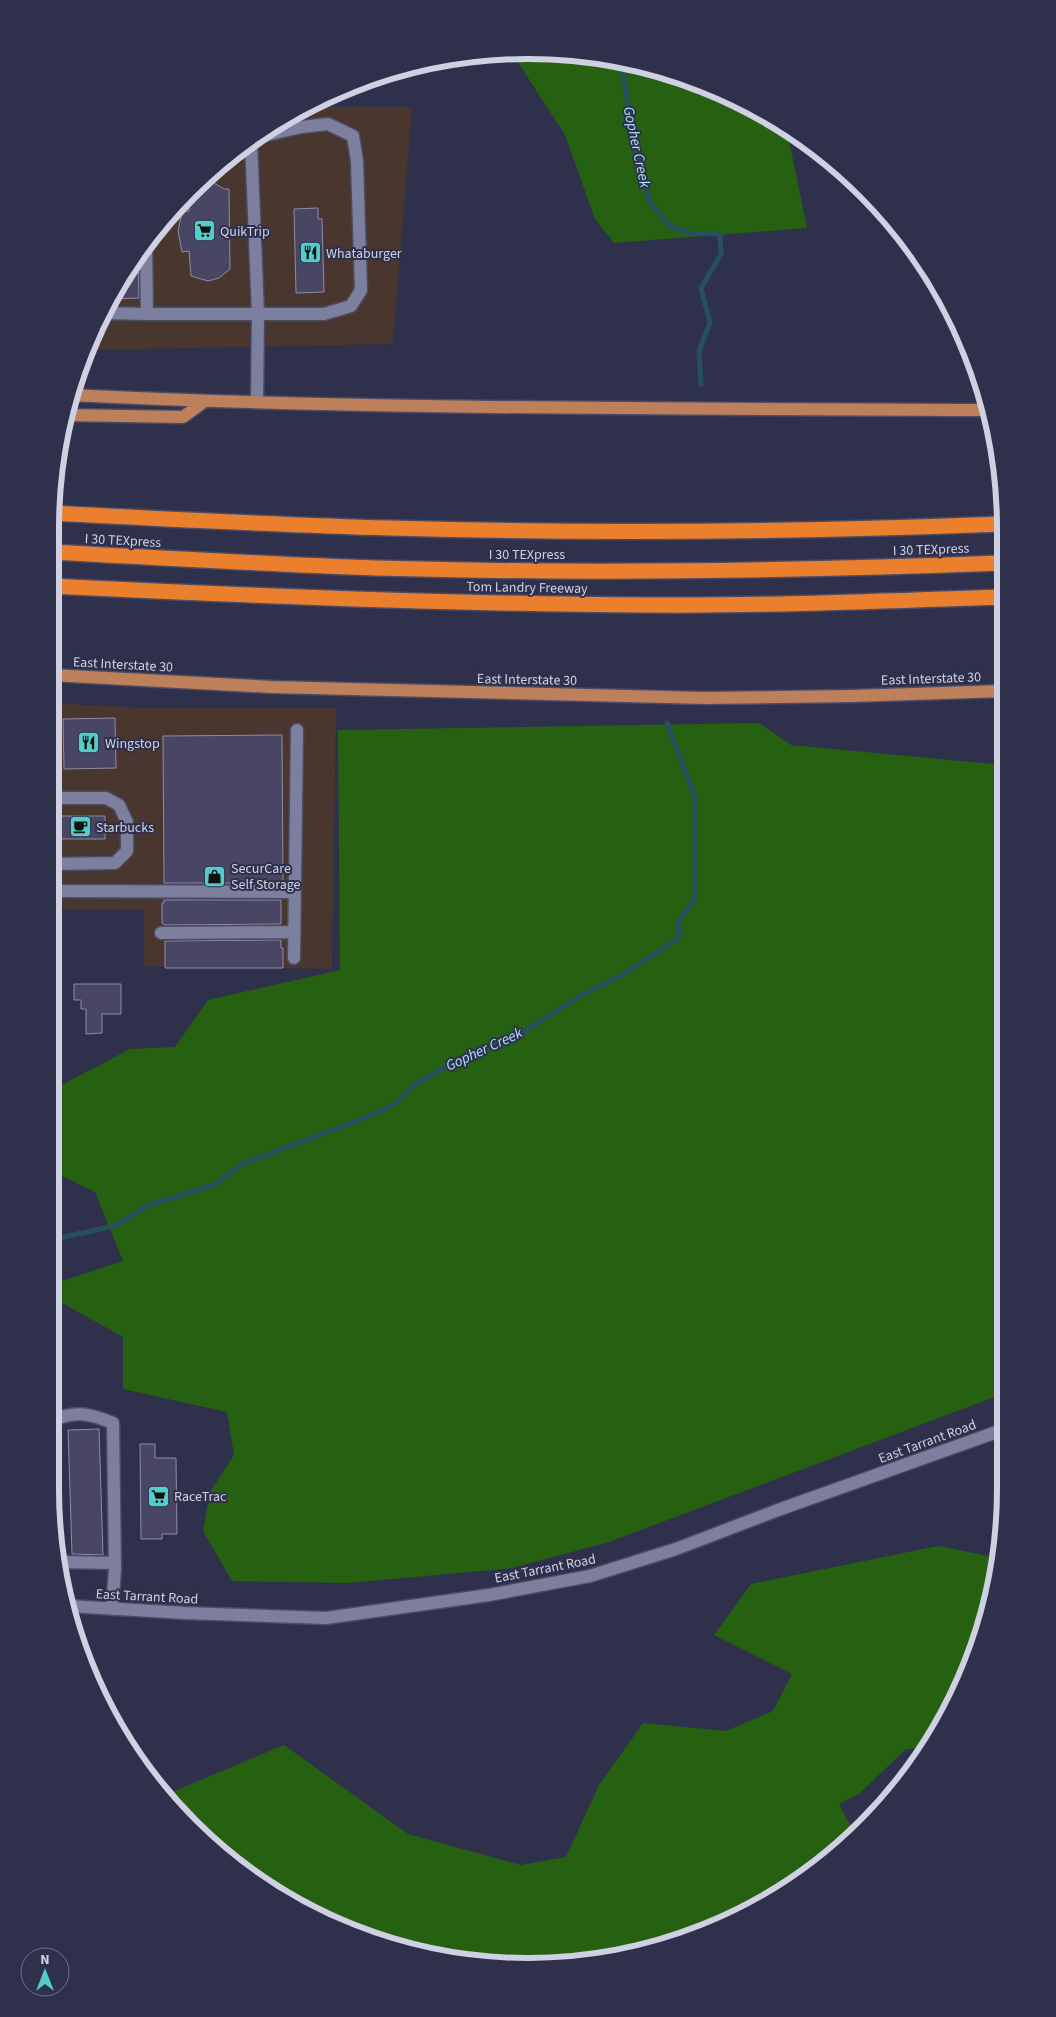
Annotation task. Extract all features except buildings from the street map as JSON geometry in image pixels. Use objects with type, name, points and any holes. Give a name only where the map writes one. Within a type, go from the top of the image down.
[{"type":"highway","points":[[59,513],[261,524],[520,531],[783,530],[997,524]]},
{"type":"highway","name":"I 30 TEXpress","points":[[59,552],[254,563],[504,570],[765,570],[997,563]]},
{"type":"highway","name":"Tom Landry Freeway","points":[[59,586],[278,597],[550,604],[777,604],[997,597]]},
{"type":"main road","points":[[78,395],[205,401],[444,407],[982,410]]},
{"type":"main road","points":[[73,415],[183,417],[205,401]]},
{"type":"main road","name":"East Interstate 30","points":[[59,674],[282,688],[695,698],[852,696],[997,691]]},
{"type":"street","points":[[111,313],[324,314],[351,306],[360,290],[357,161],[353,136],[328,124],[274,134]]},
{"type":"street","points":[[251,149],[258,314],[257,402]]},
{"type":"street","points":[[146,256],[147,314]]},
{"type":"street","points":[[294,958],[297,730]]},
{"type":"street","points":[[59,798],[106,798],[119,805],[127,822],[127,851],[116,863],[59,864]]},
{"type":"street","points":[[59,891],[295,892]]},
{"type":"street","points":[[161,933],[294,932]]},
{"type":"street","points":[[59,1417],[63,1415],[93,1414],[112,1423],[114,1563],[112,1609]]},
{"type":"street","name":"East Tarrant Road","points":[[74,1606],[326,1618],[489,1595],[590,1576],[676,1549],[778,1510],[997,1432]]},
{"type":"street","points":[[65,1562],[114,1563]]},
{"type":"shaded area","points":[[320,107],[412,107],[393,344],[93,350],[107,320],[138,267],[156,242],[196,196],[242,156],[267,138]]},
{"type":"shaded area","points":[[59,703],[141,708],[336,708],[332,969],[144,966],[144,910],[59,909]]},
{"type":"green space","points":[[516,59],[559,60],[589,63],[649,75],[708,94],[763,122],[788,138],[807,228],[614,243],[595,219],[565,135]]},
{"type":"green space","points":[[759,723],[791,745],[997,764],[997,1396],[609,1542],[512,1568],[349,1583],[232,1581],[203,1531],[210,1492],[234,1455],[227,1412],[123,1389],[123,1337],[59,1301],[59,1282],[123,1261],[95,1192],[59,1174],[59,1086],[130,1049],[175,1047],[208,1000],[340,970],[338,730]]},
{"type":"green space","points":[[938,1546],[992,1557],[981,1610],[962,1669],[949,1697],[919,1748],[906,1749],[860,1793],[839,1804],[852,1829],[837,1842],[789,1879],[736,1910],[708,1923],[649,1942],[620,1949],[559,1957],[497,1957],[436,1949],[407,1942],[348,1923],[320,1910],[267,1879],[219,1842],[196,1821],[171,1793],[284,1745],[408,1834],[521,1865],[566,1857],[599,1785],[643,1723],[726,1731],[773,1711],[792,1674],[714,1635],[751,1584]]},
{"type":"waterway","name":"Gopher Creek","points":[[622,69],[635,148],[645,179],[649,201],[670,226],[688,233],[720,234],[721,254],[701,288],[710,323],[699,351],[701,384]]},
{"type":"waterway","name":"Gopher Creek","points":[[59,1238],[114,1226],[149,1205],[214,1185],[242,1164],[372,1115],[396,1103],[414,1085],[467,1054],[521,1033],[584,994],[620,976],[678,939],[679,921],[695,898],[695,797],[667,723]]},
{"type":"place","name":"QuikTrip","points":[[204,231]]},
{"type":"place","name":"Whataburger","points":[[310,253]]},
{"type":"place","name":"Wingstop","points":[[89,743]]},
{"type":"place","name":"Starbucks","points":[[80,827]]},
{"type":"place","name":"SecurCare Self Storage","points":[[215,876]]},
{"type":"place","name":"RaceTrac","points":[[158,1496]]}]
